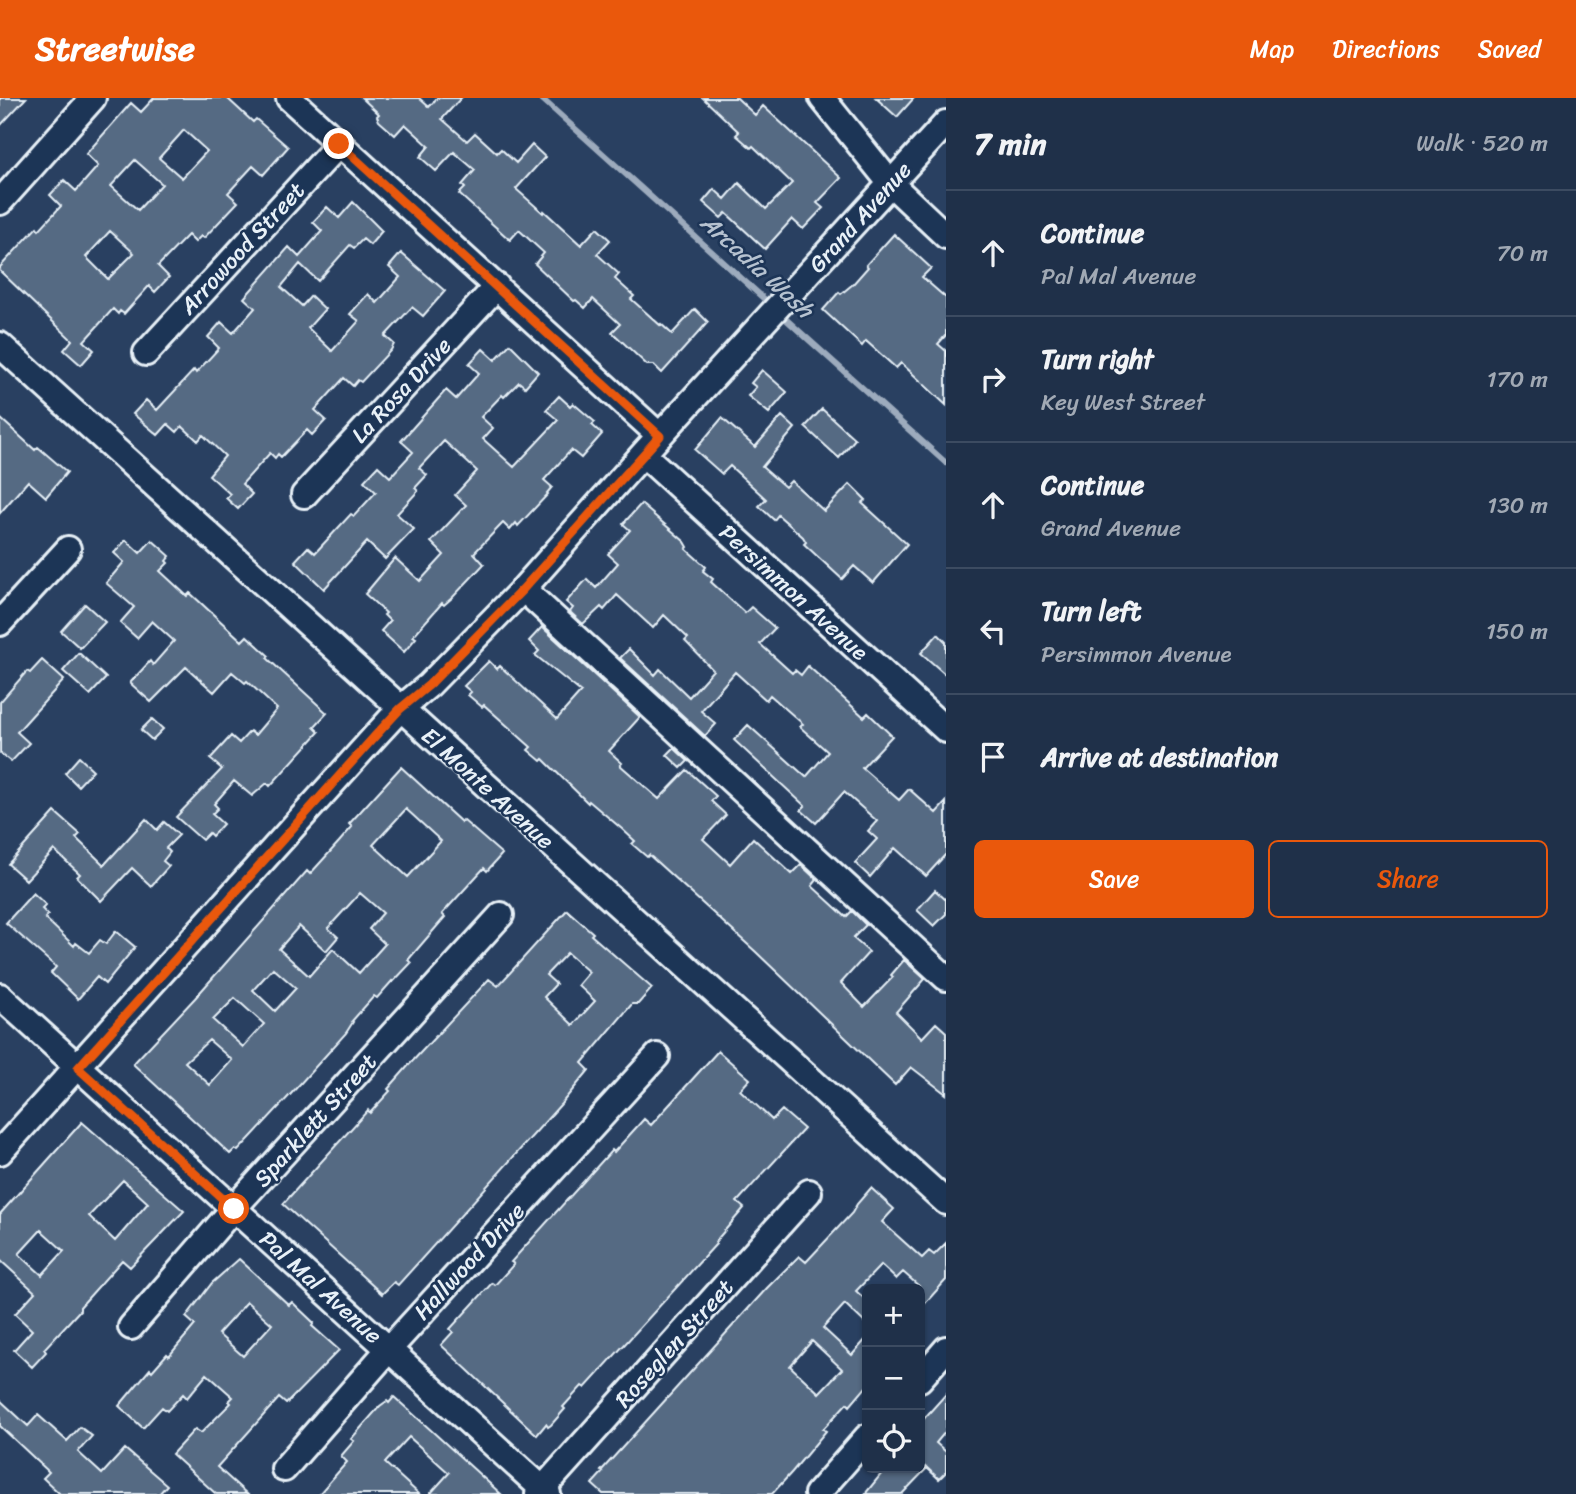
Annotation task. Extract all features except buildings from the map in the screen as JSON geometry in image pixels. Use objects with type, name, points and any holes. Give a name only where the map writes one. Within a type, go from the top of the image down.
[{"type":"street","points":[[0,202],[93,98]]},
{"type":"street","points":[[289,98],[660,436]]},
{"type":"street","points":[[821,98],[891,184],[946,236]]},
{"type":"street","name":"Grand Avenue","points":[[0,1152],[400,709],[429,685],[523,589],[946,122]]},
{"type":"street","name":"Arrowood Street","points":[[146,353],[339,144]]},
{"type":"street","name":"La Rosa Drive","points":[[304,495],[497,286]]},
{"type":"street","name":"El Monte Avenue","points":[[0,345],[946,1202]]},
{"type":"street","name":"Persimmon Avenue","points":[[643,454],[946,730]]},
{"type":"street","points":[[0,623],[68,549]]},
{"type":"street","points":[[523,589],[946,978]]},
{"type":"street","name":"Sparklett Street","points":[[131,1326],[501,915]]},
{"type":"street","name":"Pal Mal Avenue","points":[[0,996],[543,1492]]},
{"type":"street","name":"Hallwood Drive","points":[[284,1469],[389,1349],[657,1056]]},
{"type":"street","name":"Roseglen Street","points":[[543,1492],[809,1192]]},
{"type":"street","points":[[925,1372],[946,1349]]},
{"type":"street","points":[[817,1494],[862,1443]]},
{"type":"waterway","name":"Arcadia Wash","points":[[541,98],[771,305]]},
{"type":"waterway","name":"Arcadia Wash","points":[[779,313],[946,463]]},
{"type":"route","points":[[234,1209],[78,1068],[376,735],[523,589],[660,436],[339,144]]}]
